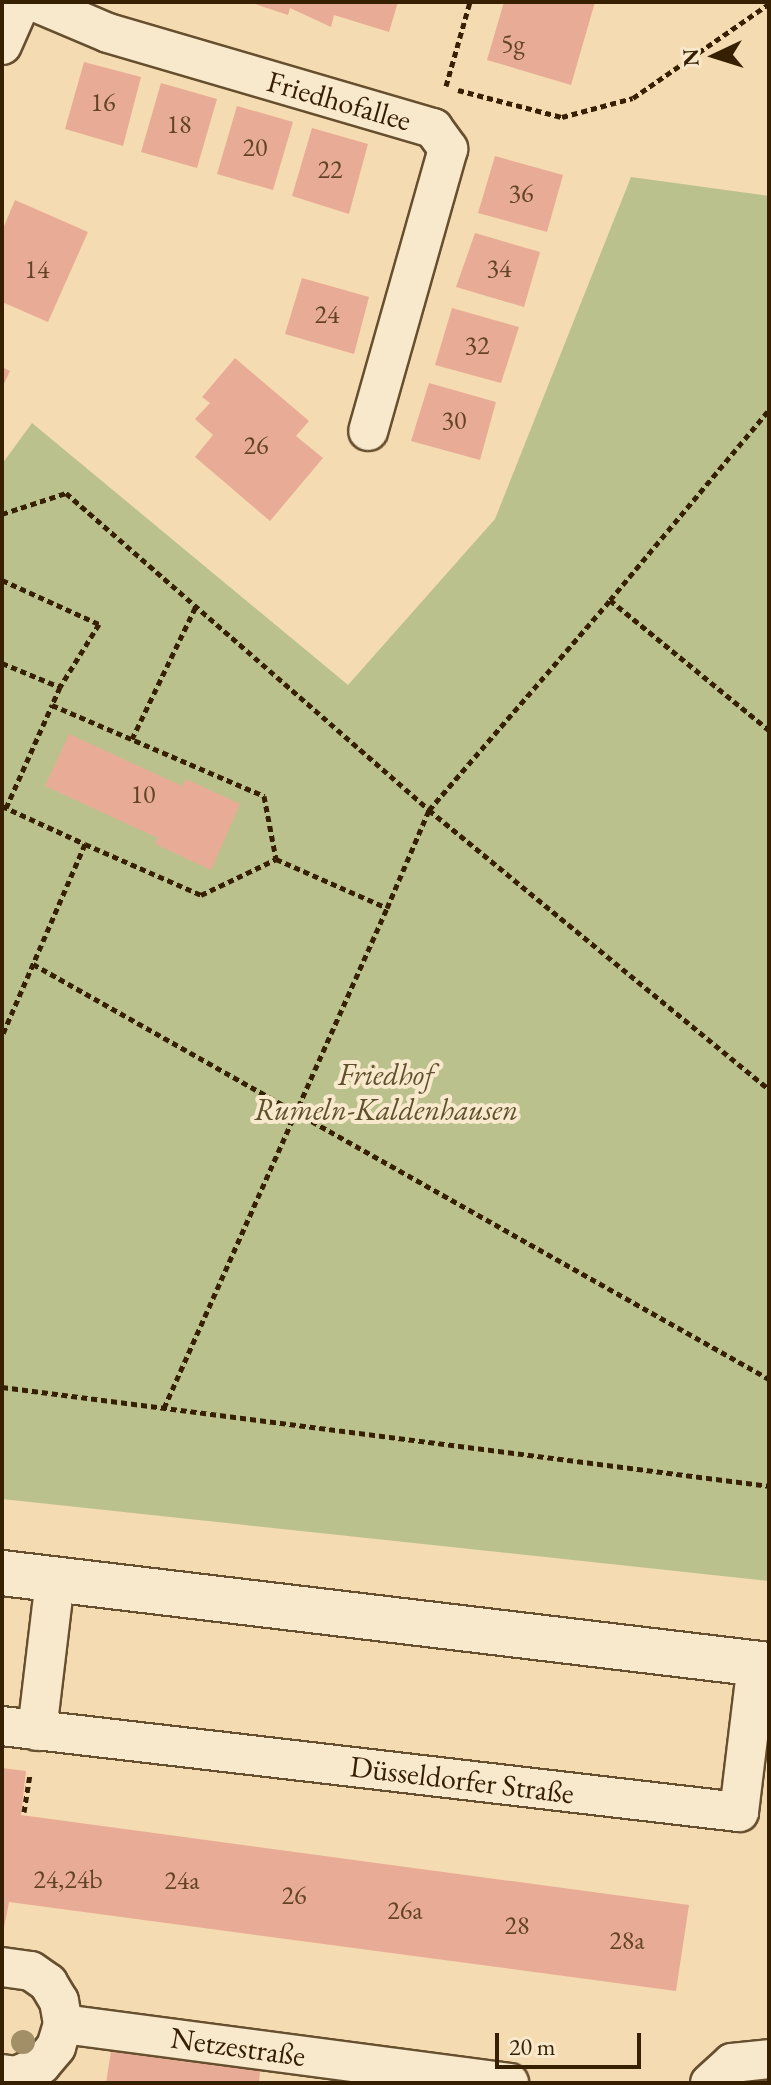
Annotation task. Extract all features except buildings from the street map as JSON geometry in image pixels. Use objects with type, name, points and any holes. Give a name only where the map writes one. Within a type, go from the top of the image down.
[{"type":"main road","name":"Düsseldorfer Straße","points":[[2,1573],[763,1664]]},
{"type":"street","points":[[2,45],[21,2]]},
{"type":"street","name":"Friedhofallee","points":[[35,2],[108,33],[433,128],[448,149],[368,431]]},
{"type":"street","name":"Düsseldorfer Straße","points":[[55,1580],[19,1729],[739,1812],[763,1664]]},
{"type":"street","points":[[2,1967],[31,1971],[48,1983],[59,2001],[63,2024],[56,2047],[41,2065],[11,2078]]},
{"type":"street","name":"Netzestraße","points":[[63,2024],[509,2083]]},
{"type":"street","points":[[710,2083],[732,2063],[769,2059]]},
{"type":"path","points":[[433,128],[470,2]]},
{"type":"path","points":[[446,86],[562,117],[633,98],[769,4]]},
{"type":"path","points":[[164,1408],[429,810],[769,410]]},
{"type":"path","points":[[2,514],[66,493],[429,810],[769,1089]]},
{"type":"path","points":[[2,580],[99,624],[60,687],[4,807],[201,895],[276,859],[387,908]]},
{"type":"path","points":[[610,600],[769,730]]},
{"type":"path","points":[[132,739],[196,606]]},
{"type":"path","points":[[2,663],[60,687]]},
{"type":"path","points":[[52,705],[264,796],[276,859]]},
{"type":"path","points":[[2,1036],[85,844]]},
{"type":"path","points":[[33,964],[769,1379]]},
{"type":"path","points":[[2,1387],[769,1486]]},
{"type":"green space","name":"Friedhof Rumeln-Kaldenhausen","points":[[631,177],[769,196],[769,1581],[2,1499],[2,464],[32,423],[348,685],[495,519]]}]
